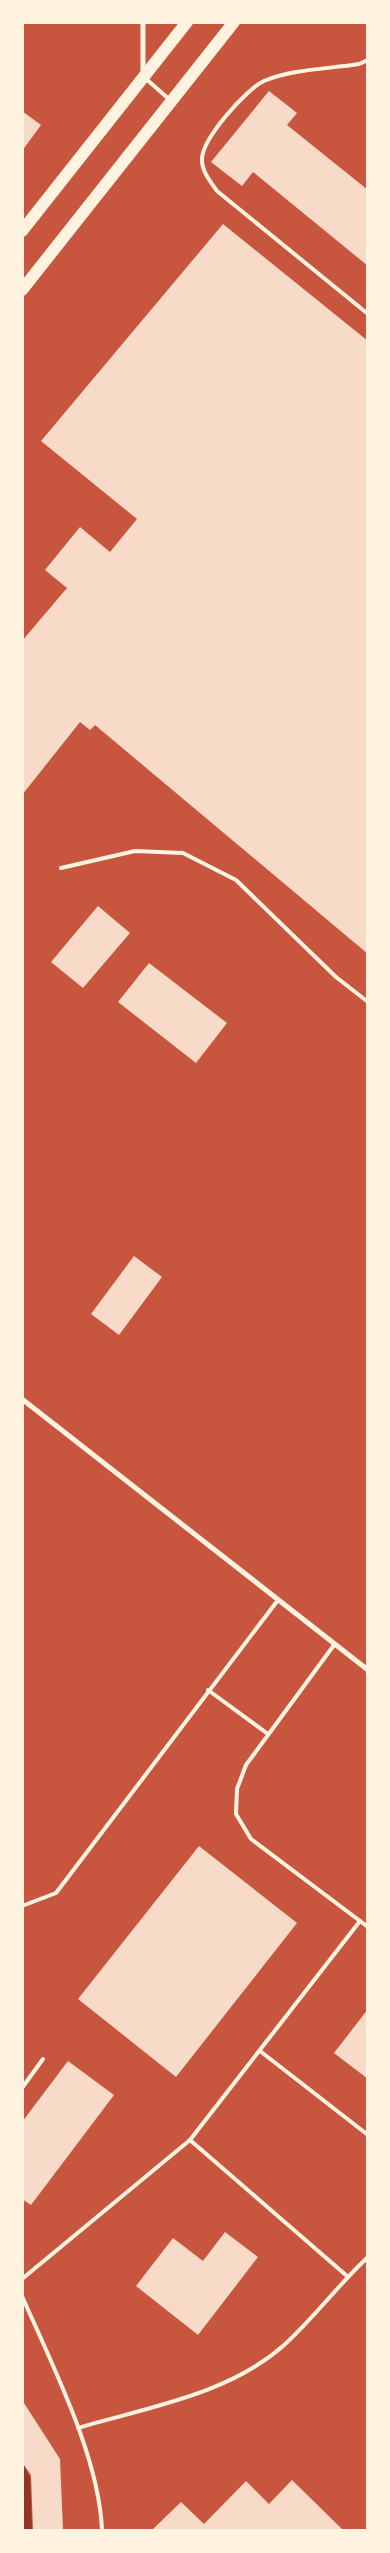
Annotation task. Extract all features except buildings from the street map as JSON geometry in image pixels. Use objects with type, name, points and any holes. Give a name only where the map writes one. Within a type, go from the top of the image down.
[{"type":"main road","points":[[22,231],[187,22]]},
{"type":"main road","points":[[22,290],[234,22]]},
{"type":"street","points":[[142,22],[143,76]]},
{"type":"street","points":[[22,1399],[368,1670]]},
{"type":"lane","points":[[368,60],[359,64],[288,74],[263,81],[242,95],[206,144],[202,160],[206,175],[217,191],[368,314]]},
{"type":"lane","points":[[143,76],[171,102]]},
{"type":"lane","points":[[61,868],[135,851],[183,853],[236,880],[336,977],[368,1002]]},
{"type":"lane","points":[[22,1906],[56,1893],[278,1600]]},
{"type":"lane","points":[[334,1645],[246,1765],[237,1789],[236,1814],[251,1839],[368,1927]]},
{"type":"lane","points":[[208,1690],[268,1734]]},
{"type":"lane","points":[[22,2279],[190,2140],[360,1922]]},
{"type":"lane","points":[[260,2051],[368,2135]]},
{"type":"lane","points":[[22,2088],[43,2060]]},
{"type":"lane","points":[[190,2140],[348,2276]]},
{"type":"lane","points":[[78,2428],[195,2394],[238,2378],[282,2346],[368,2257]]},
{"type":"lane","points":[[22,2296],[78,2428],[101,2508],[102,2530]]},
{"type":"shaded area","points":[[23,2465],[30,2477],[32,2530],[23,2530]]}]
